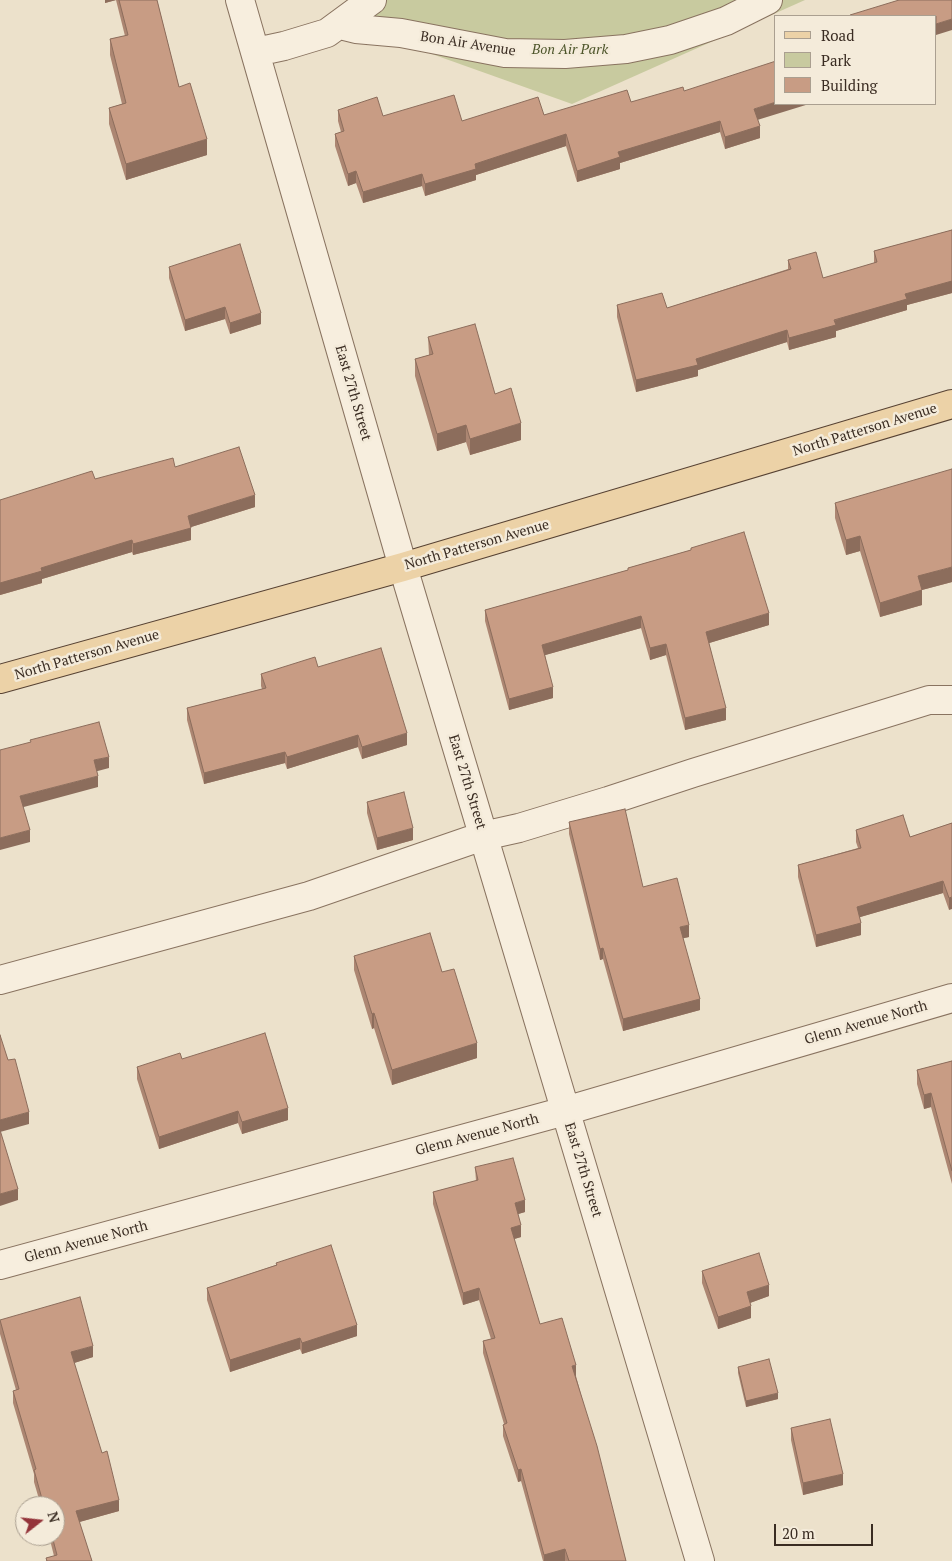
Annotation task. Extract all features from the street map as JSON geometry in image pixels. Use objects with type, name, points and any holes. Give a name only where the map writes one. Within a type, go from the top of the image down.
[{"type":"main road","name":"North Patterson Avenue","points":[[0,679],[403,567],[952,404]]},
{"type":"street","name":"East 27th Street","points":[[240,0],[403,567],[700,1561]]},
{"type":"street","points":[[256,52],[327,34],[372,0]]},
{"type":"street","name":"Bon Air Avenue","points":[[340,25],[356,29],[401,33],[505,52],[565,54],[626,49],[670,40],[726,21],[768,0]]},
{"type":"street","points":[[0,980],[309,896],[483,836],[519,828],[599,804],[929,700],[952,700]]},
{"type":"street","name":"Glenn Avenue North","points":[[0,1265],[565,1111],[952,998]]},
{"type":"green space","name":"Bon Air Park","points":[[350,0],[805,0],[572,104],[331,18]]},
{"type":"building","points":[[119,0],[157,0],[179,87],[190,83],[207,139],[126,164],[109,108],[126,103],[110,39],[128,35]]},
{"type":"building","points":[[899,0],[952,0],[952,19],[937,24],[937,15],[850,15]]},
{"type":"building","points":[[774,62],[774,103],[754,109],[760,126],[725,137],[720,121],[618,152],[620,157],[577,171],[566,134],[475,164],[476,169],[425,184],[422,174],[363,192],[356,171],[348,174],[335,134],[344,131],[338,110],[377,97],[383,116],[454,95],[462,121],[538,97],[544,115],[627,90],[631,102],[683,87],[684,91]]},
{"type":"building","points":[[952,230],[952,281],[905,294],[907,299],[834,320],[836,325],[789,338],[787,330],[696,359],[698,365],[636,380],[617,305],[662,293],[667,308],[791,269],[788,260],[816,252],[823,278],[877,262],[874,251]]},
{"type":"building","points":[[240,244],[261,313],[230,323],[225,307],[185,320],[169,267]]},
{"type":"building","points":[[475,324],[495,394],[511,388],[521,423],[470,439],[466,425],[437,434],[415,359],[433,354],[428,337]]},
{"type":"building","points":[[239,447],[255,495],[188,516],[191,528],[133,544],[132,540],[41,568],[42,571],[0,583],[0,500],[92,471],[95,479],[173,458],[175,467]]},
{"type":"building","points":[[952,469],[952,567],[918,576],[922,590],[880,603],[860,536],[846,540],[835,503]]},
{"type":"building","points":[[744,532],[769,613],[706,632],[726,708],[685,718],[666,644],[650,648],[641,616],[542,645],[553,687],[509,699],[485,610],[628,570],[628,568]]},
{"type":"building","points":[[381,648],[407,733],[362,747],[358,735],[287,757],[285,752],[204,773],[187,708],[266,688],[261,674],[315,657],[318,667]]},
{"type":"building","points":[[99,722],[109,757],[94,760],[98,776],[20,796],[30,830],[0,838],[0,750]]},
{"type":"building","points":[[404,792],[413,828],[377,838],[367,802]]},
{"type":"building","points":[[625,809],[643,887],[677,878],[689,925],[680,927],[700,999],[623,1019],[603,948],[600,949],[569,822]]},
{"type":"building","points":[[903,815],[910,837],[952,823],[952,897],[949,898],[943,881],[857,907],[861,923],[816,935],[798,865],[861,848],[856,830]]},
{"type":"building","points":[[430,933],[442,972],[454,969],[477,1043],[392,1070],[354,956]]},
{"type":"building","points":[[265,1033],[288,1108],[242,1122],[238,1111],[159,1137],[137,1067],[180,1053],[182,1059]]},
{"type":"building","points":[[0,1035],[8,1060],[15,1059],[29,1112],[0,1120]]},
{"type":"building","points":[[952,1061],[952,1171],[931,1093],[924,1095],[917,1070]]},
{"type":"building","points":[[0,1130],[18,1189],[0,1194]]},
{"type":"building","points":[[513,1158],[525,1200],[515,1203],[521,1225],[511,1228],[540,1324],[562,1318],[576,1365],[572,1366],[597,1446],[626,1561],[569,1561],[565,1549],[544,1555],[521,1469],[518,1470],[503,1425],[507,1423],[483,1341],[495,1338],[479,1288],[463,1293],[433,1192],[478,1180],[475,1167]]},
{"type":"building","points":[[331,1245],[357,1325],[302,1343],[300,1338],[230,1360],[207,1288]]},
{"type":"building","points":[[759,1253],[769,1285],[747,1292],[751,1306],[718,1317],[702,1271]]},
{"type":"building","points":[[80,1297],[93,1346],[71,1352],[102,1453],[107,1451],[119,1500],[76,1511],[92,1561],[47,1561],[46,1558],[57,1555],[55,1546],[65,1546],[65,1496],[41,1496],[34,1470],[36,1469],[13,1391],[19,1389],[0,1320]]},
{"type":"building","points":[[769,1359],[778,1393],[746,1401],[738,1367]]},
{"type":"building","points":[[830,1419],[843,1474],[803,1483],[791,1428]]}]
